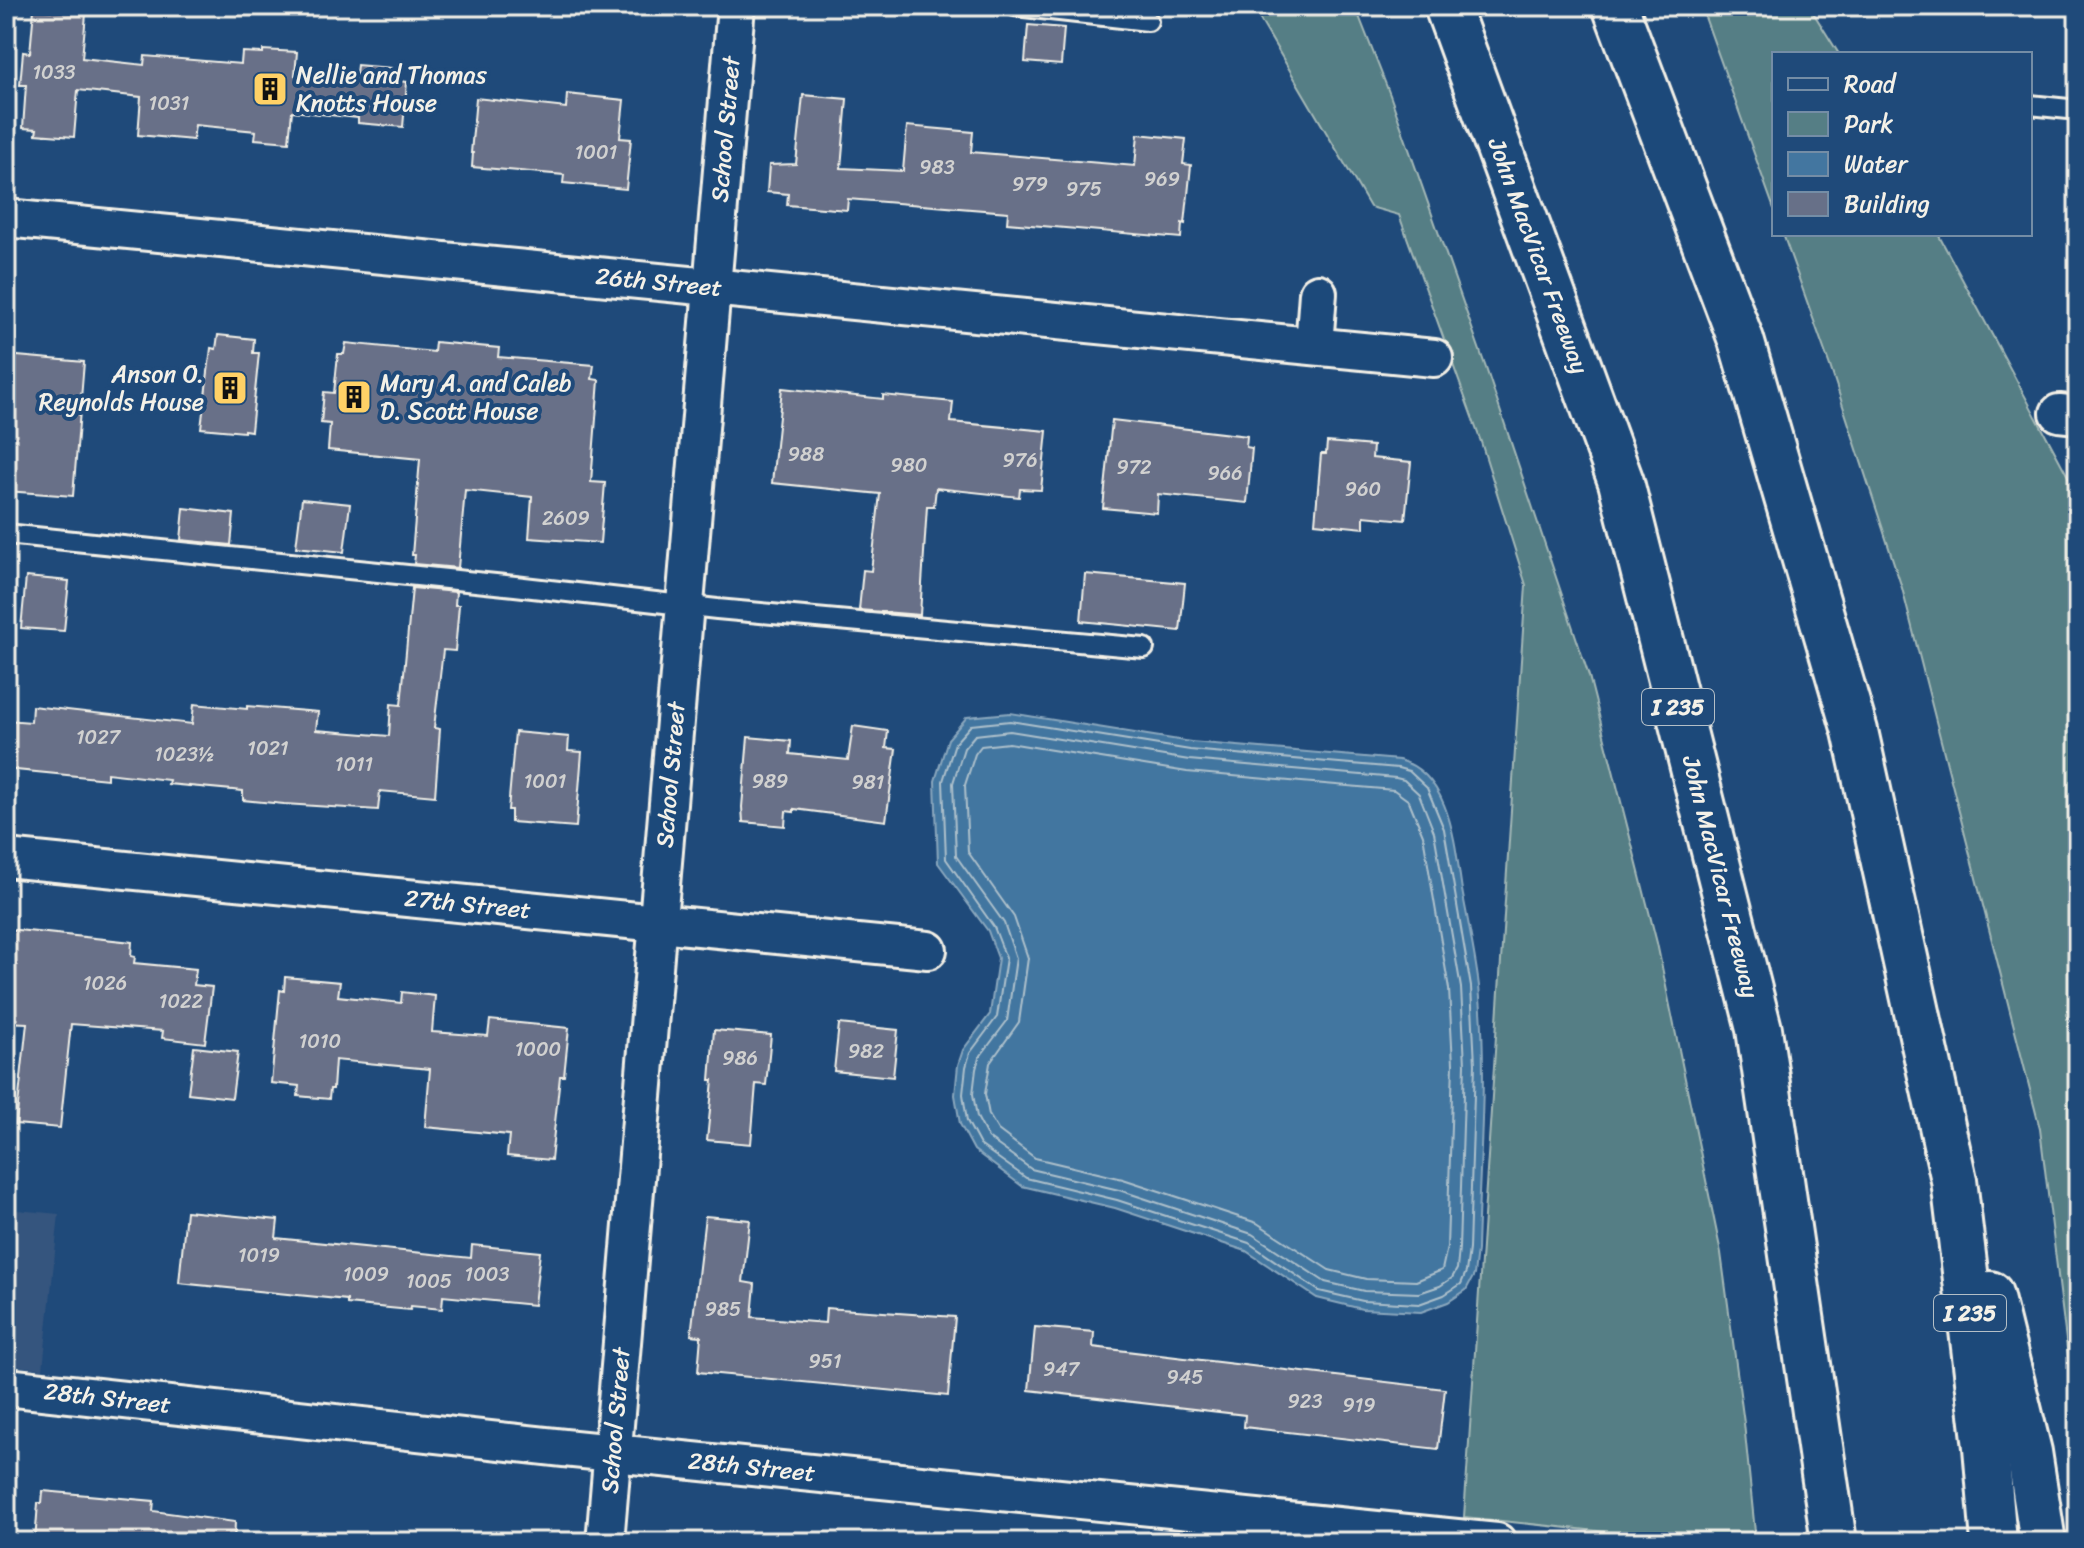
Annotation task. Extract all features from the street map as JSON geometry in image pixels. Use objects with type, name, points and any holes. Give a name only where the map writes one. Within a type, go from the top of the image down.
[{"type":"highway","name":"John MacVicar Freeway","points":[[1447,6],[1621,482],[1759,1029],[1834,1542]]},
{"type":"highway","name":"I 235","points":[[1615,6],[1741,340],[1846,701],[1954,1180],[1986,1447],[1994,1542]]},
{"type":"highway","points":[[1954,1180],[1998,1319],[2029,1452],[2043,1542]]},
{"type":"street","name":"School Street","points":[[605,1542],[736,6]]},
{"type":"street","name":"26th Street","points":[[6,218],[1434,358]]},
{"type":"street","points":[[1314,346],[1318,293]]},
{"type":"street","name":"27th Street","points":[[6,858],[928,950]]},
{"type":"street","name":"28th Street","points":[[6,1387],[614,1453],[1497,1542]]},
{"type":"lane","points":[[1015,6],[1148,21]]},
{"type":"lane","points":[[2032,105],[2078,110]]},
{"type":"lane","points":[[6,534],[483,582],[687,606],[1144,648]]},
{"type":"shaded area","points":[[6,1209],[59,1214],[43,1369],[6,1365]]},
{"type":"green space","points":[[1252,6],[1355,6],[1390,95],[1486,368],[1589,676],[1657,943],[1721,1253],[1756,1542],[1701,1542],[1464,1517],[1526,585],[1481,442],[1399,215],[1370,207]]},
{"type":"green space","points":[[1701,6],[1809,6],[1838,52],[1772,52],[1772,203]]},
{"type":"green space","points":[[1784,236],[1939,236],[2078,495],[2078,1438],[2040,1129],[1902,588],[1830,366]]},
{"type":"water","points":[[1010,713],[1191,742],[1399,760],[1416,768],[1430,780],[1440,796],[1453,833],[1476,962],[1482,1019],[1483,1085],[1477,1250],[1474,1275],[1466,1290],[1448,1302],[1421,1312],[1362,1309],[1317,1298],[1246,1251],[1115,1208],[1022,1186],[974,1150],[960,1124],[955,1095],[958,1065],[963,1050],[990,1014],[998,958],[988,931],[938,863],[935,781],[948,739],[967,717]]},
{"type":"building","points":[[34,9],[86,14],[82,58],[144,65],[145,56],[241,64],[242,52],[297,52],[295,75],[355,81],[357,65],[391,68],[390,80],[407,82],[403,127],[358,123],[358,118],[292,111],[289,142],[255,139],[256,131],[195,125],[193,140],[138,135],[141,97],[78,90],[74,137],[36,134],[37,129],[23,128],[26,85],[20,85],[23,52],[30,53]]},
{"type":"building","points":[[1028,25],[1064,28],[1061,65],[1025,62]]},
{"type":"building","points":[[567,94],[624,100],[620,138],[631,139],[626,189],[563,183],[564,175],[472,167],[476,98],[566,108]]},
{"type":"building","points":[[803,95],[847,99],[841,168],[903,171],[907,126],[973,132],[971,152],[1135,166],[1138,134],[1186,139],[1183,164],[1191,165],[1181,238],[1007,223],[1008,212],[848,199],[847,210],[787,205],[788,194],[767,192],[769,165],[796,164]]},
{"type":"building","name":"Anson O. Reynolds House","points":[[218,335],[254,339],[253,353],[259,353],[251,431],[201,428],[211,348],[216,349]]},
{"type":"building","points":[[435,342],[499,348],[498,357],[594,365],[592,379],[599,380],[591,482],[605,483],[600,543],[529,538],[532,497],[465,490],[458,568],[414,564],[415,555],[412,555],[420,459],[328,450],[330,424],[321,423],[324,392],[334,393],[338,354],[344,354],[346,343],[434,352]]},
{"type":"building","points":[[6,355],[84,362],[73,496],[6,491]]},
{"type":"building","points":[[782,388],[883,399],[883,395],[953,402],[951,422],[1047,431],[1041,490],[1020,489],[1019,497],[936,488],[934,506],[927,506],[920,615],[859,610],[863,570],[871,571],[880,494],[772,483]]},
{"type":"building","points":[[1112,420],[1247,436],[1246,447],[1252,448],[1247,503],[1158,494],[1157,513],[1103,508]]},
{"type":"building","points":[[1327,442],[1373,446],[1372,458],[1411,462],[1405,520],[1364,516],[1364,528],[1315,523],[1321,454],[1326,454]]},
{"type":"building","points":[[302,499],[350,504],[344,552],[296,547]]},
{"type":"building","points":[[184,508],[234,514],[231,545],[181,540]]},
{"type":"building","points":[[1085,574],[1185,583],[1180,631],[1081,621]]},
{"type":"building","points":[[26,577],[69,581],[64,631],[21,628]]},
{"type":"building","points":[[412,588],[456,592],[455,605],[459,605],[455,651],[443,650],[434,728],[440,729],[435,796],[380,791],[378,810],[243,800],[243,791],[168,784],[169,780],[107,773],[107,779],[6,769],[6,720],[31,722],[32,706],[192,724],[194,704],[247,709],[247,706],[318,712],[316,730],[389,736],[391,704],[401,705]]},
{"type":"building","points":[[853,726],[888,731],[886,748],[896,749],[886,821],[794,809],[794,812],[786,811],[785,826],[743,822],[748,737],[791,741],[790,754],[848,760]]},
{"type":"building","points":[[515,732],[569,737],[568,751],[582,752],[576,827],[511,822],[511,810],[508,810]]},
{"type":"building","points":[[8,929],[132,942],[134,963],[196,969],[194,985],[212,987],[205,1043],[162,1038],[163,1031],[71,1024],[60,1128],[16,1124],[27,1023],[6,1022]]},
{"type":"building","points":[[285,977],[340,982],[338,996],[401,1003],[402,992],[435,996],[432,1032],[488,1036],[490,1020],[569,1028],[564,1076],[560,1076],[551,1160],[507,1156],[509,1135],[425,1127],[430,1069],[335,1060],[333,1089],[330,1089],[329,1099],[298,1096],[299,1086],[271,1083],[280,990],[284,991]]},
{"type":"building","points":[[839,1024],[898,1030],[893,1077],[834,1071]]},
{"type":"building","points":[[714,1030],[771,1035],[766,1085],[756,1084],[751,1144],[707,1140]]},
{"type":"building","points":[[194,1047],[238,1052],[232,1098],[188,1093]]},
{"type":"building","points":[[186,1211],[278,1220],[276,1238],[471,1258],[472,1245],[540,1252],[534,1305],[443,1296],[442,1309],[411,1306],[410,1310],[347,1304],[347,1300],[179,1283]]},
{"type":"building","points":[[705,1216],[750,1220],[743,1282],[755,1284],[752,1317],[825,1323],[826,1308],[955,1317],[948,1396],[698,1372],[701,1336],[691,1335]]},
{"type":"building","points":[[1035,1327],[1094,1332],[1093,1347],[1445,1389],[1438,1449],[1244,1427],[1245,1415],[1029,1390]]},
{"type":"building","points":[[43,1491],[154,1501],[153,1511],[235,1522],[234,1542],[35,1542],[38,1503],[42,1503]]},
{"type":"place","name":"Nellie and Thomas Knotts House","points":[[270,89]]},
{"type":"place","name":"Anson O. Reynolds House","points":[[230,388]]},
{"type":"place","name":"Mary A. and Caleb D. Scott House","points":[[354,397]]}]
